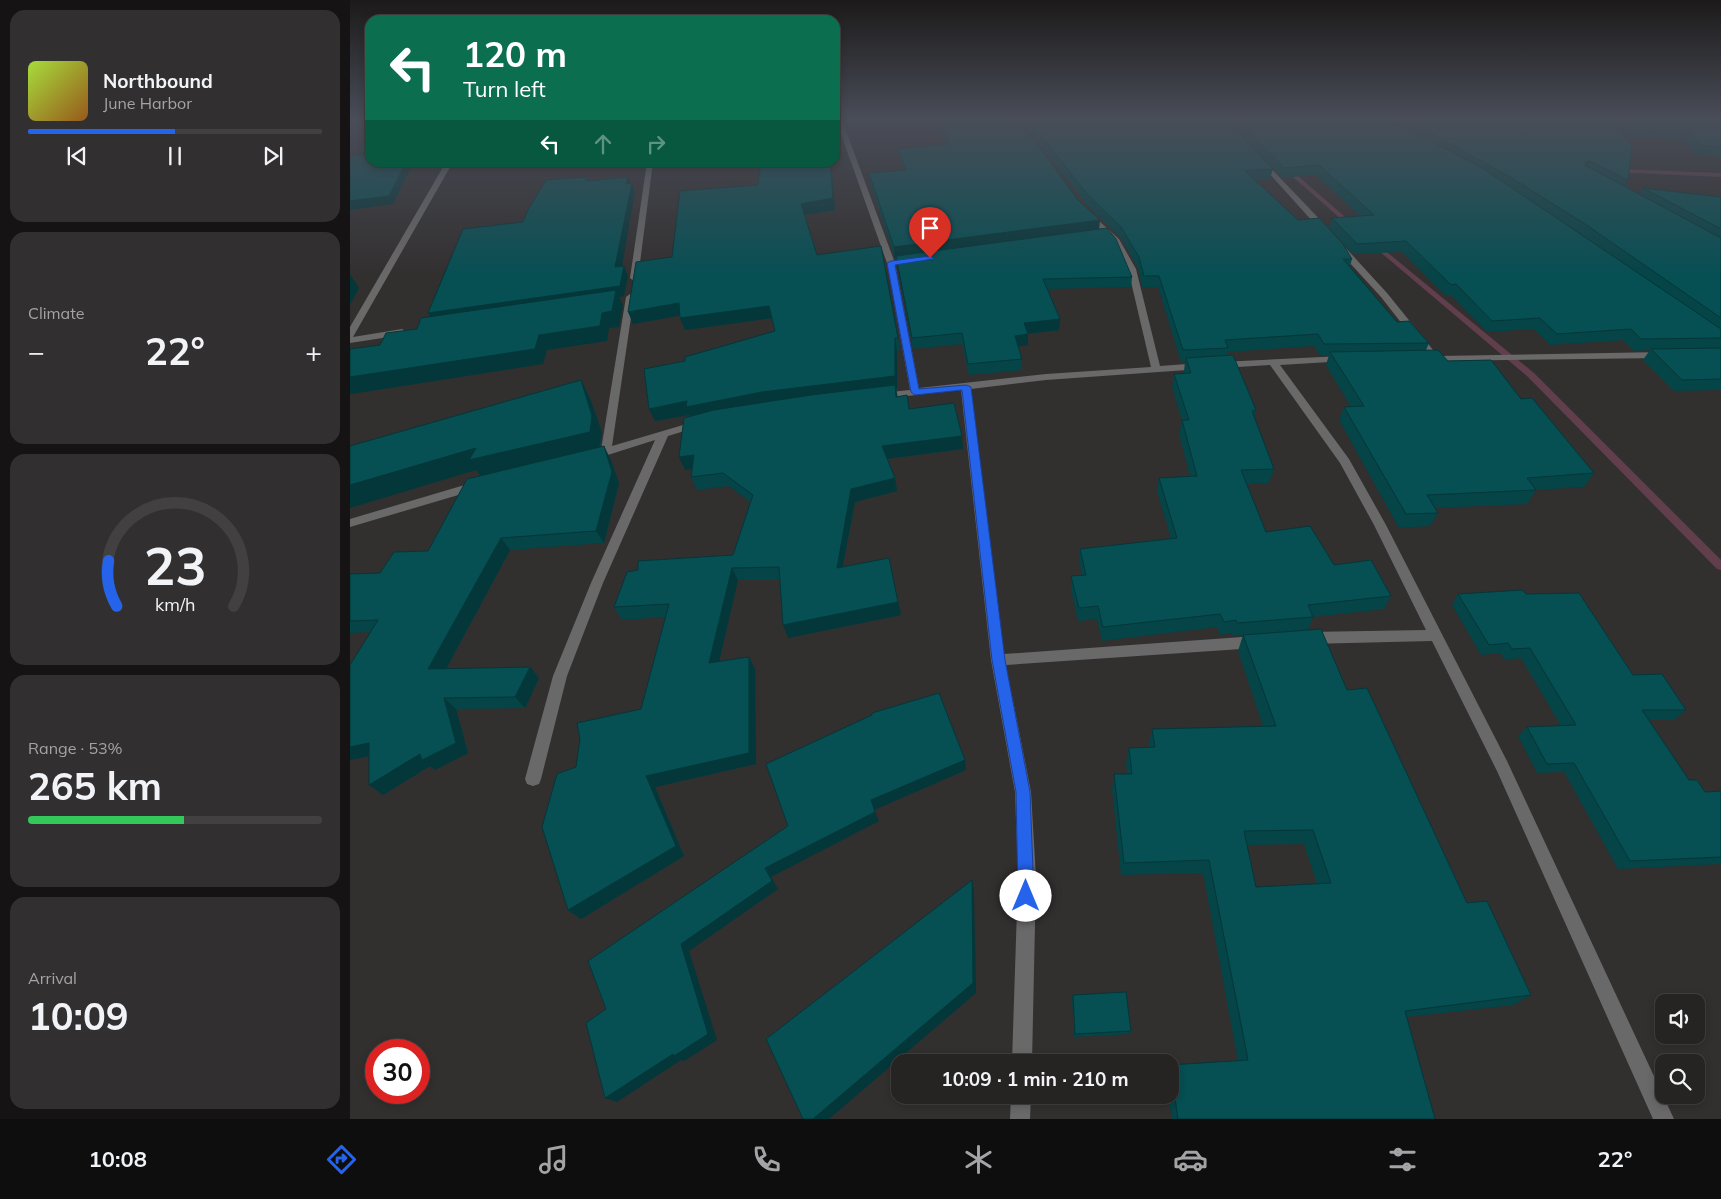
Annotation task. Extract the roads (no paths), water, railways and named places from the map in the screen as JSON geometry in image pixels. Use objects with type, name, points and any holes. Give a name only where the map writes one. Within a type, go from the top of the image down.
[{"type":"street","points":[[350,335],[444,172]]},
{"type":"street","points":[[606,453],[625,301],[647,194],[649,172]]},
{"type":"street","points":[[858,172],[891,263],[915,392]]},
{"type":"street","points":[[1272,172],[1384,295],[1435,359]]},
{"type":"street","points":[[1082,207],[1123,252],[1132,269],[1156,368]]},
{"type":"street","points":[[1098,235],[1108,234]]},
{"type":"street","points":[[891,263],[901,262]]},
{"type":"street","points":[[350,340],[408,331]]},
{"type":"street","points":[[1417,359],[1672,355]]},
{"type":"street","points":[[869,397],[1046,377],[1156,368],[1272,361],[1355,359]]},
{"type":"street","points":[[1272,361],[1345,462],[1380,525],[1502,766],[1664,1119]]},
{"type":"street","points":[[966,387],[998,660],[1023,792],[1027,878],[1022,1054]]},
{"type":"street","points":[[580,459],[606,453],[664,433],[709,421]]},
{"type":"street","points":[[533,779],[560,676],[597,583],[664,433]]},
{"type":"street","points":[[350,523],[444,493],[490,482]]},
{"type":"street","points":[[1290,639],[1327,636],[1436,635]]},
{"type":"street","points":[[998,660],[1272,640]]},
{"type":"street","points":[[1020,1119],[1021,1104]]},
{"type":"waterway","points":[[1291,172],[1351,225]]},
{"type":"waterway","points":[[1649,172],[1721,175]]},
{"type":"waterway","points":[[1374,244],[1531,375],[1721,566]]}]
